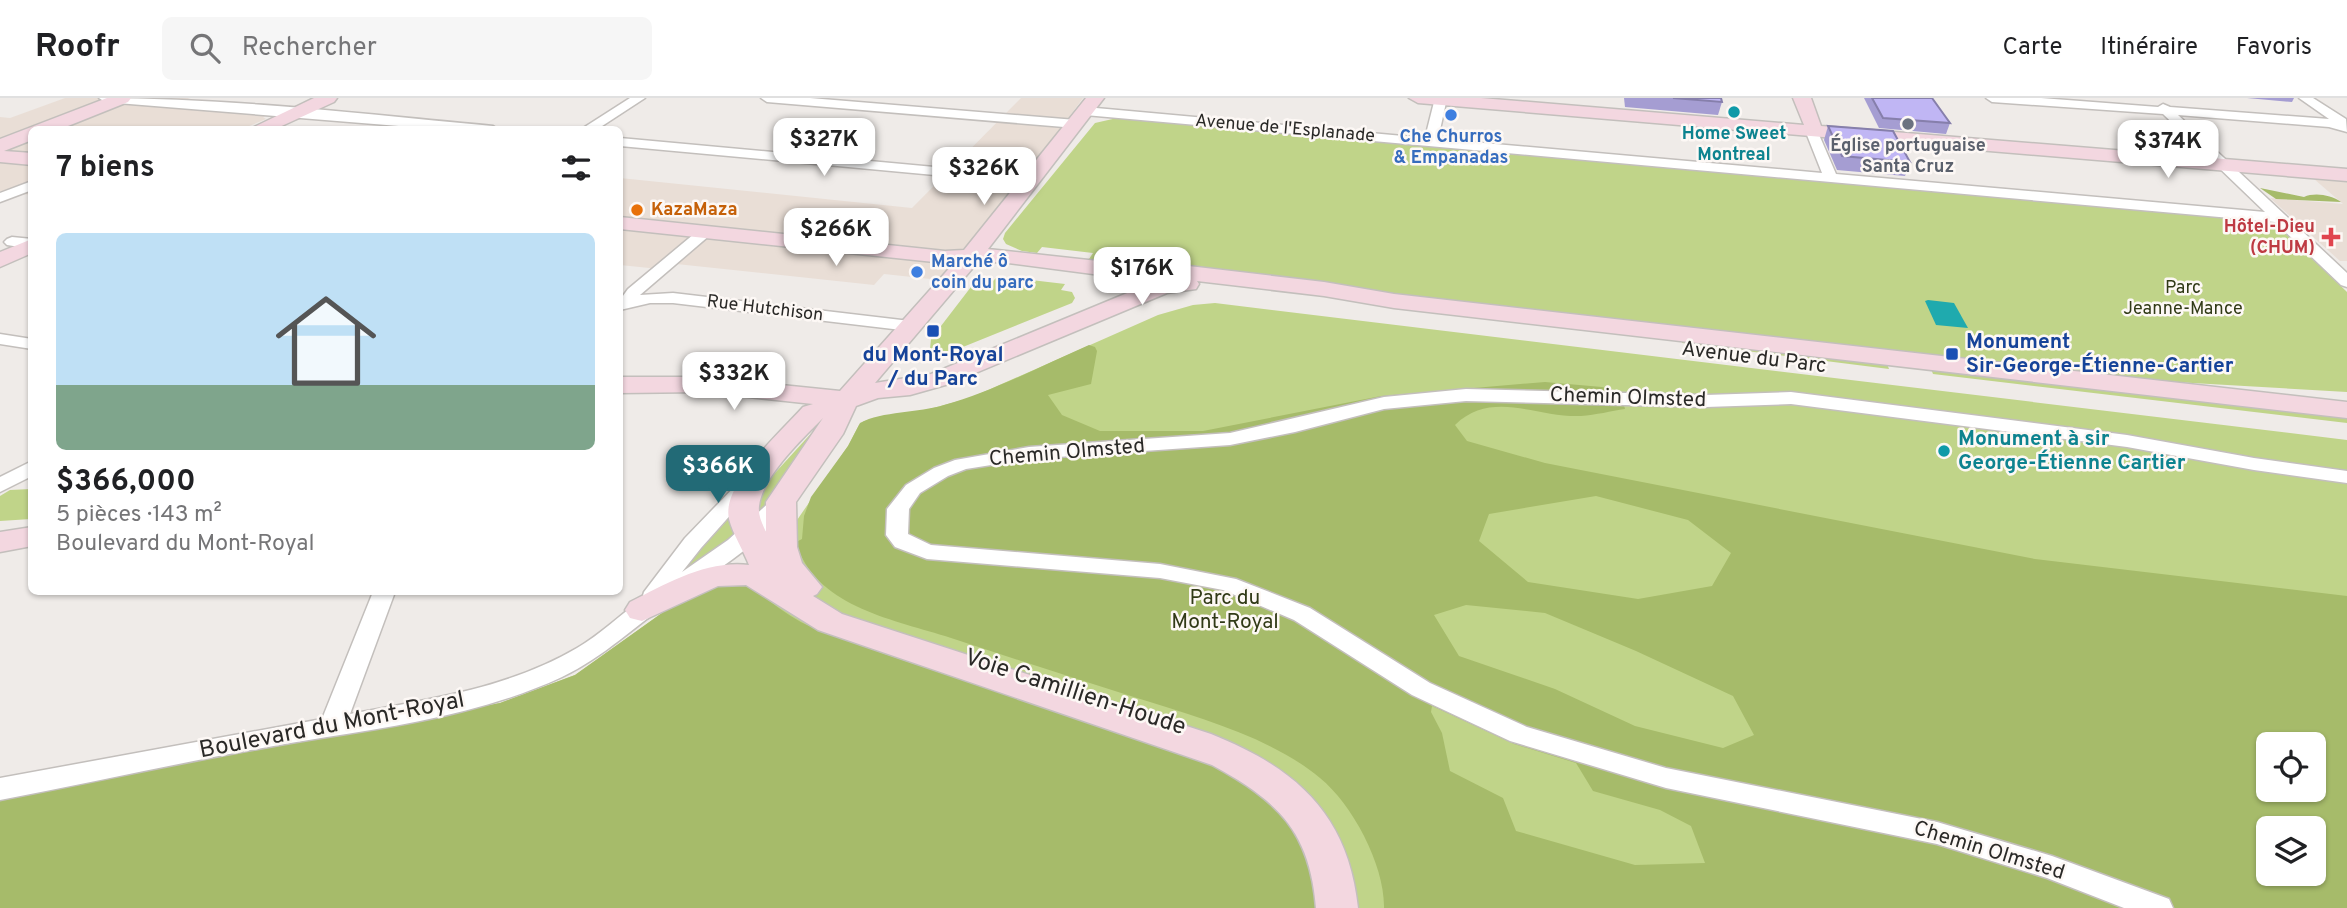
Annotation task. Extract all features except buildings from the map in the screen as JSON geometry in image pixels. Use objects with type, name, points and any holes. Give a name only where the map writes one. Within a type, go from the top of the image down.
[{"type":"main road","points":[[50,126],[115,98]]},
{"type":"main road","points":[[282,126],[328,98]]},
{"type":"main road","points":[[268,126],[345,98]]},
{"type":"main road","points":[[1418,98],[2347,175]]},
{"type":"main road","points":[[1802,98],[1813,124],[1811,130]]},
{"type":"main road","points":[[846,400],[970,258],[1086,111]]},
{"type":"main road","points":[[0,146],[28,135]]},
{"type":"main road","points":[[0,156],[28,159]]},
{"type":"main road","name":"Avenue du Parc","points":[[623,223],[945,258],[1000,256],[1116,270],[1180,272],[1324,289],[1394,301],[2347,410]]},
{"type":"main road","name":"Avenue du Parc","points":[[970,258],[991,268],[2347,429]]},
{"type":"main road","name":"Avenue du Parc","points":[[1162,287],[1205,283],[1319,297],[1394,301]]},
{"type":"main road","points":[[846,400],[874,391],[910,387],[949,376],[1162,287]]},
{"type":"main road","points":[[623,385],[652,383],[709,386],[846,400],[863,405],[889,404],[967,387],[1172,299],[1216,294]]},
{"type":"main road","name":"Boulevard du Mont-Royal","points":[[752,533],[743,511],[757,475],[813,413],[846,400]]},
{"type":"main road","name":"Boulevard du Mont-Royal","points":[[781,502],[829,434],[846,400]]},
{"type":"main road","name":"Voie Camillien-Houde","points":[[781,502],[781,547],[787,566],[806,588],[835,606],[918,640],[1223,742],[1248,752],[1279,771],[1306,792],[1336,833],[1351,869],[1356,908]]},
{"type":"main road","points":[[752,533],[775,586]]},
{"type":"main road","name":"Voie Camillien-Houde","points":[[642,610],[694,583],[720,576],[751,576],[775,586],[830,622],[1154,729],[1242,762],[1283,789],[1303,809],[1317,829],[1331,866],[1337,908]]},
{"type":"street","points":[[115,98],[445,126]]},
{"type":"street","points":[[593,126],[639,98]]},
{"type":"street","name":"Avenue de l'Esplanade","points":[[767,98],[1086,111],[2279,219]]},
{"type":"street","points":[[1992,98],[2343,124]]},
{"type":"street","points":[[2152,98],[2347,282]]},
{"type":"street","points":[[2305,98],[2343,124]]},
{"type":"street","points":[[1430,143],[1441,99]]},
{"type":"street","points":[[1811,130],[1831,178]]},
{"type":"street","points":[[623,142],[1032,180]]},
{"type":"street","points":[[0,198],[28,187]]},
{"type":"street","points":[[623,304],[705,232]]},
{"type":"street","name":"Rue Hutchison","points":[[623,304],[650,298],[673,298],[910,326]]},
{"type":"street","points":[[0,340],[28,344]]},
{"type":"street","name":"Chemin Olmsted","points":[[2158,908],[2052,868],[1937,834],[1666,778],[1519,734],[1467,713],[1421,689],[1302,614],[1228,584],[1160,571],[952,555],[911,547],[897,535],[898,509],[913,489],[941,472],[984,459],[1210,442],[1295,426],[1384,403],[1466,395],[1706,401],[1791,398],[2127,441],[2254,464],[2347,477]]},
{"type":"street","name":"Boulevard du Mont-Royal","points":[[642,610],[693,543],[757,475]]},
{"type":"street","name":"Boulevard du Mont-Royal","points":[[0,789],[463,702],[521,685],[585,655],[619,631],[642,610],[752,533],[781,502]]},
{"type":"street","points":[[332,726],[383,595]]},
{"type":"shaded area","points":[[65,98],[190,98],[176,104],[268,115],[263,117],[266,119],[249,126],[28,126],[28,195],[0,191],[0,117],[10,118]]},
{"type":"shaded area","points":[[1021,98],[1083,98],[949,281],[884,274],[874,285],[667,263],[659,269],[623,265],[623,178],[912,208]]},
{"type":"shaded area","name":"Hôtel-Dieu (CHUM)","points":[[2314,179],[2347,181],[2347,261],[2340,261],[2270,198],[2343,204]]},
{"type":"green space","name":"Parc Jeanne-Mance","points":[[1117,118],[2266,221],[2280,227],[2347,292],[2347,392],[2175,382],[1089,259],[1093,253],[1042,247],[1037,253],[1022,251],[1006,244],[1003,239],[1005,233],[1095,123]]},
{"type":"green space","points":[[2260,188],[2304,197],[2323,195],[2341,202],[2276,199]]},
{"type":"green space","points":[[998,276],[1065,284],[1061,290],[1072,292],[1075,298],[1072,303],[953,351],[933,352],[930,349],[931,339],[974,283],[992,282]]},
{"type":"green space","name":"Parc du Mont-Royal","points":[[1215,303],[2347,440],[2347,908],[0,908],[0,799],[500,703],[575,675],[676,603],[753,584],[864,421],[922,411],[970,398],[1158,315],[1193,305]]},
{"type":"green space","points":[[1682,343],[1887,364],[1889,369]]},
{"type":"green space","points":[[1089,345],[1095,347],[1097,351],[1091,384],[1048,395],[1062,415],[1100,431],[1203,431],[1381,396],[1545,382],[1602,387],[1620,391],[1625,409],[1581,416],[1500,407],[1469,414],[1455,425],[1467,441],[1545,463],[2035,559],[2347,596],[2347,908],[1384,908],[1379,874],[1365,837],[1332,790],[1301,764],[1256,740],[1208,721],[878,615],[837,595],[819,581],[805,563],[796,542],[802,539],[804,516],[811,497],[848,446],[860,423],[879,416],[934,408],[999,385]],"holes":[[[1596,496],[1688,520],[1731,553],[1712,586],[1638,599],[1528,582],[1479,541],[1489,514]],[[1466,605],[1545,613],[1636,651],[1733,696],[1754,735],[1723,748],[1635,726],[1555,689],[1459,656],[1434,615]],[[1432,706],[1514,744],[1576,763],[1593,791],[1660,810],[1691,826],[1705,863],[1635,865],[1516,831],[1503,798],[1450,771],[1442,733],[1431,712]]]},
{"type":"green space","points":[[1931,369],[2347,418],[2347,423],[1933,374]]},
{"type":"green space","points":[[816,428],[774,496],[759,512],[753,505],[764,485]]},
{"type":"green space","points":[[28,489],[28,519],[0,521],[0,496],[10,490]]},
{"type":"green space","points":[[730,516],[737,534],[683,575],[677,572],[725,517]]},
{"type":"green space","points":[[739,580],[807,625],[887,655],[1187,755],[1244,781],[1275,806],[1298,840],[1313,881],[1316,908],[0,908],[0,799],[500,703],[575,675],[690,593]]},
{"type":"water","points":[[1925,301],[1954,303],[1968,328],[1936,325]]},
{"type":"place","name":"Home Sweet Montreal","points":[[1734,112]]},
{"type":"place","name":"Che Churros & Empanadas","points":[[1451,115]]},
{"type":"place","name":"Église portuguaise Santa Cruz","points":[[1908,124]]},
{"type":"place","name":"KazaMaza","points":[[637,210]]},
{"type":"place","name":"Hôtel-Dieu (CHUM)","points":[[2331,237]]},
{"type":"place","name":"Marché ô coin du parc","points":[[917,272]]},
{"type":"place","name":"du Mont-Royal / du Parc","points":[[933,331]]},
{"type":"place","name":"Monument Sir-George-Étienne-Cartier","points":[[1952,354]]},
{"type":"place","name":"Monument à sir George-Étienne Cartier","points":[[1944,451]]}]
